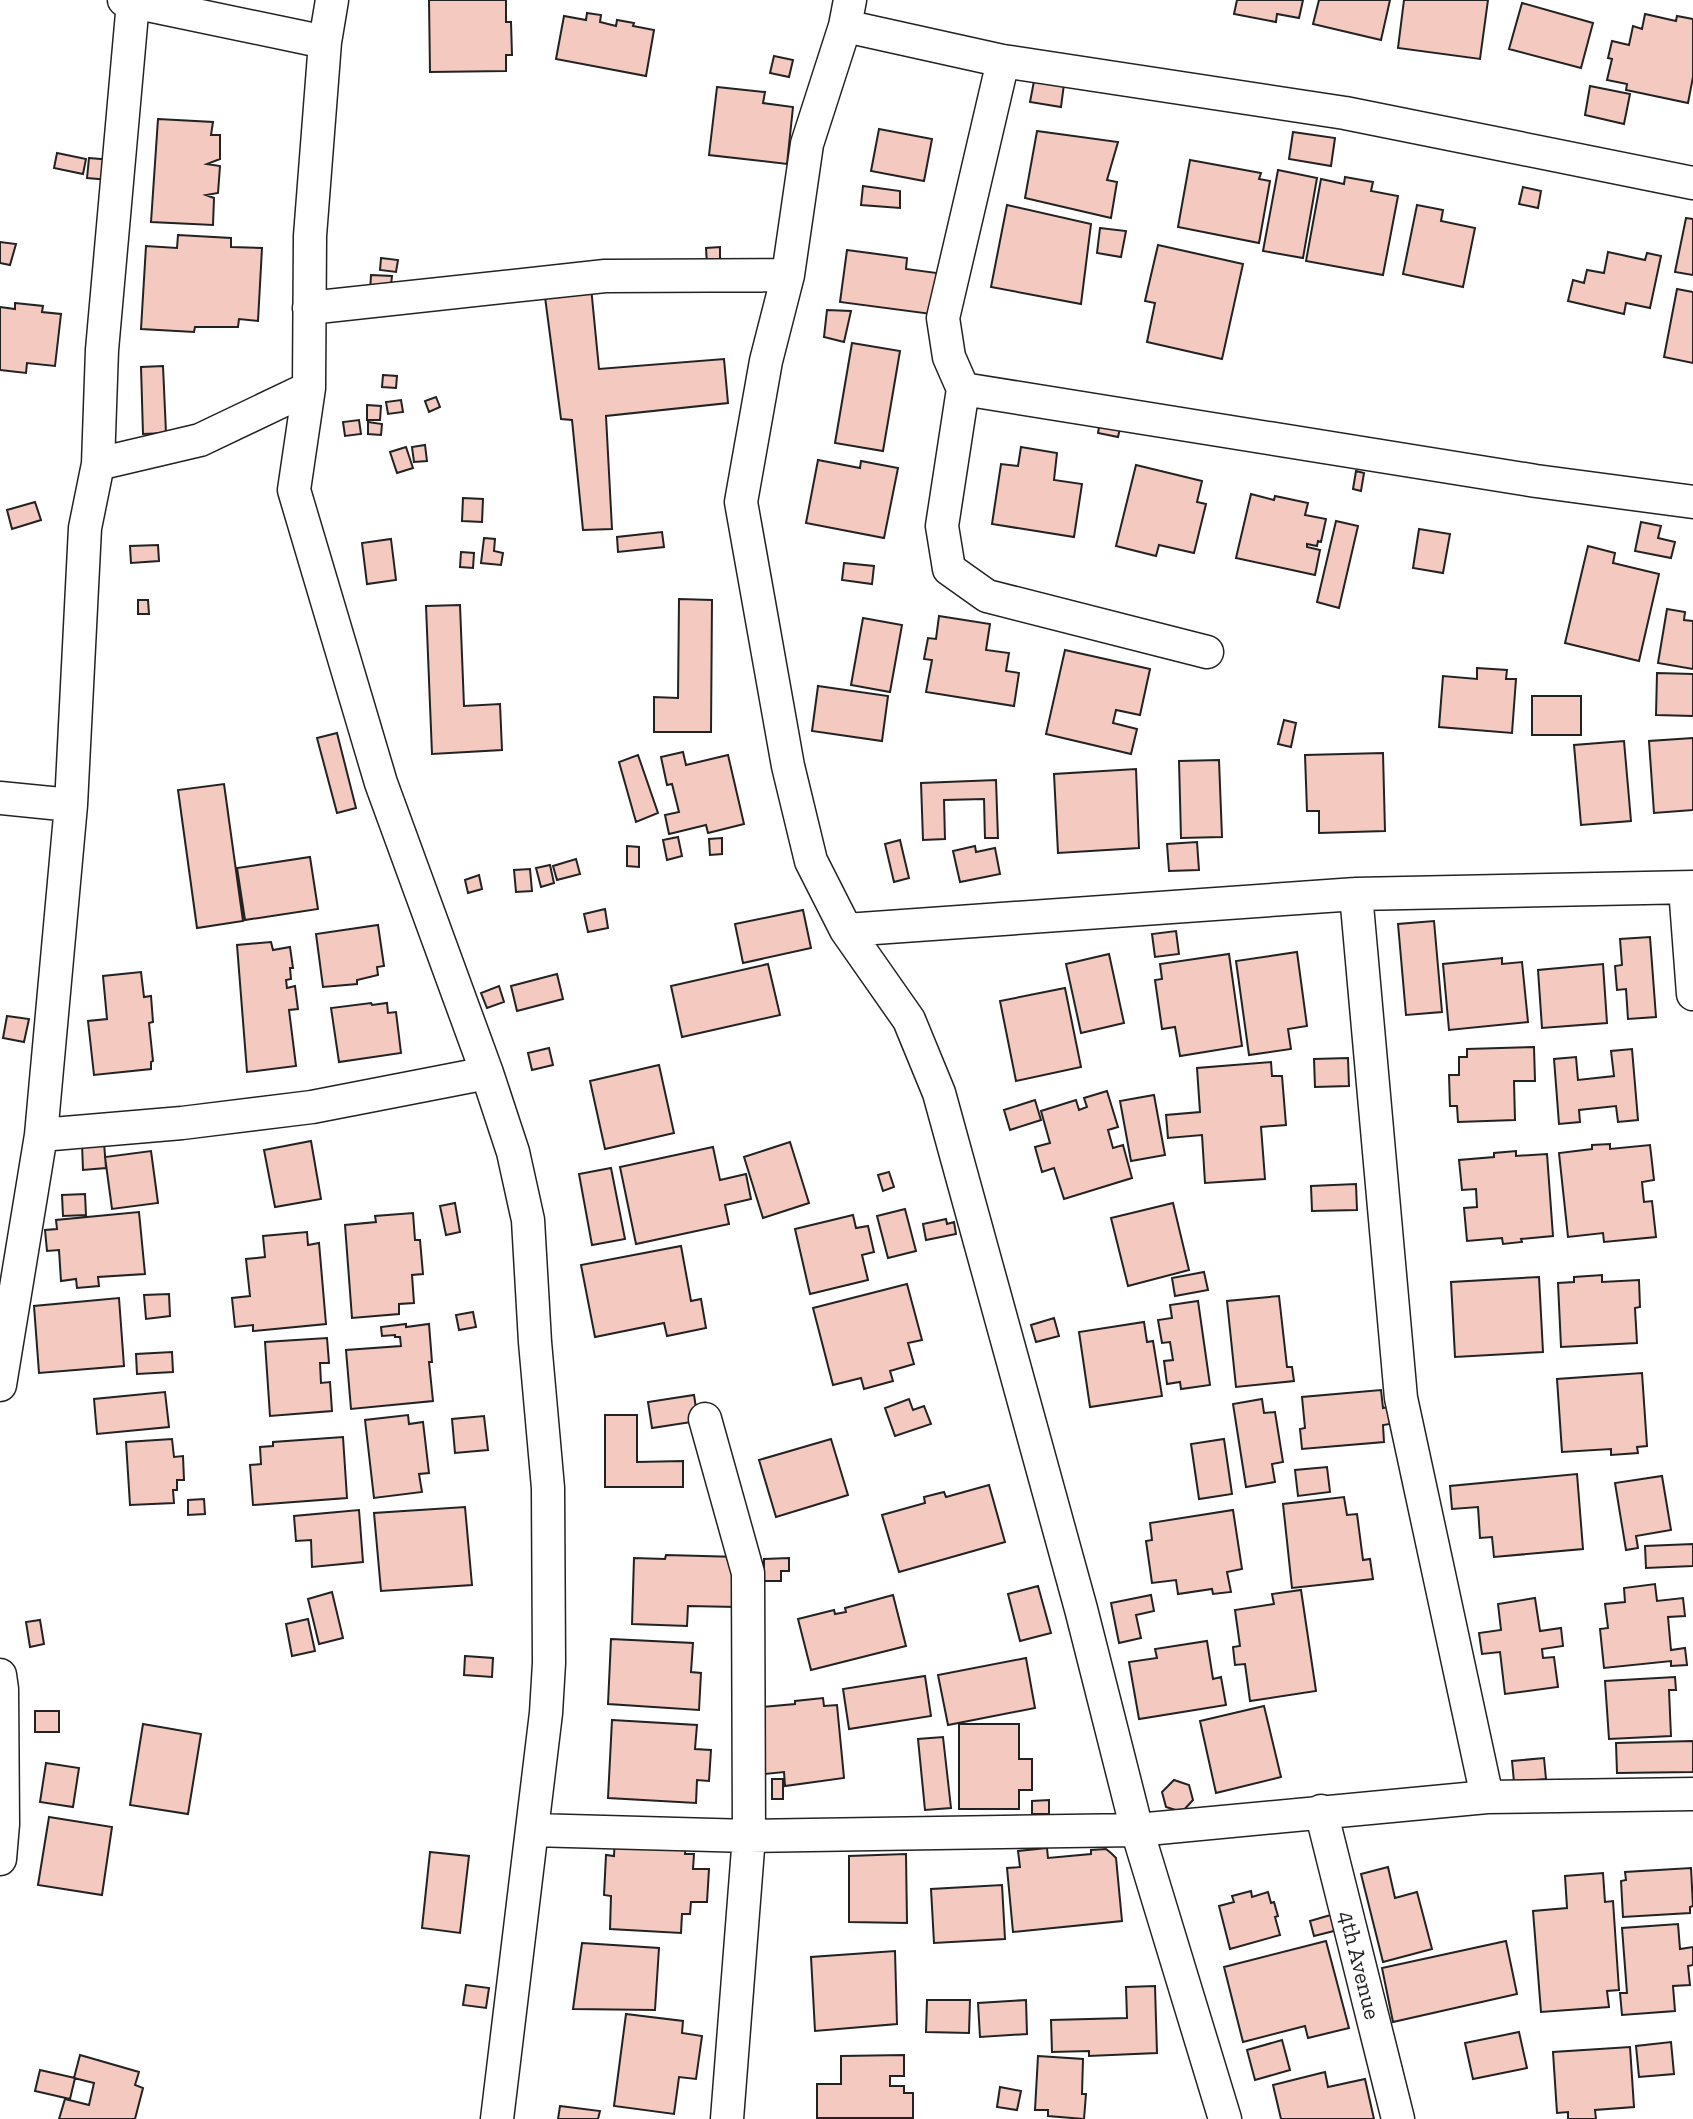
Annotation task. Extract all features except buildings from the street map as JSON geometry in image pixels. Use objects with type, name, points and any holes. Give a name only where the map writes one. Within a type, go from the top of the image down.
[{"type":"street","points":[[332,0],[310,236],[309,388],[294,490],[381,783],[487,1073],[513,1152],[528,1220],[548,1488],[549,1663],[546,1713],[497,2119]]},
{"type":"street","points":[[0,1385],[41,1135],[71,805],[85,528],[98,464],[102,349],[129,1],[326,42]]},
{"type":"street","points":[[1225,2119],[1137,1830],[1081,1609],[939,1093],[909,1020],[846,930],[811,861],[788,766],[741,502],[766,361],[788,275],[807,144],[847,13],[1003,61],[1345,113],[1693,183]]},
{"type":"street","points":[[1003,61],[943,318],[949,357],[964,389],[942,526],[949,569],[987,596],[1207,652]]},
{"type":"street","points":[[309,308],[605,276],[788,275]]},
{"type":"street","points":[[98,464],[200,440],[309,388]]},
{"type":"street","points":[[964,389],[1536,481],[1693,502]]},
{"type":"street","points":[[0,798],[71,805]]},
{"type":"street","points":[[846,930],[1356,894],[1689,888],[1693,994]]},
{"type":"street","points":[[1356,894],[1401,1398],[1487,1797]]},
{"type":"street","points":[[41,1135],[182,1123],[312,1107],[487,1073]]},
{"type":"street","points":[[705,1419],[748,1573],[750,1836],[727,2119]]},
{"type":"street","points":[[0,1675],[3,1824],[0,1859]]},
{"type":"street","points":[[532,1830],[750,1836],[1137,1830],[1487,1797],[1693,1794]]},
{"type":"street","name":"4th Avenue","points":[[1321,1811],[1398,2119]]}]
